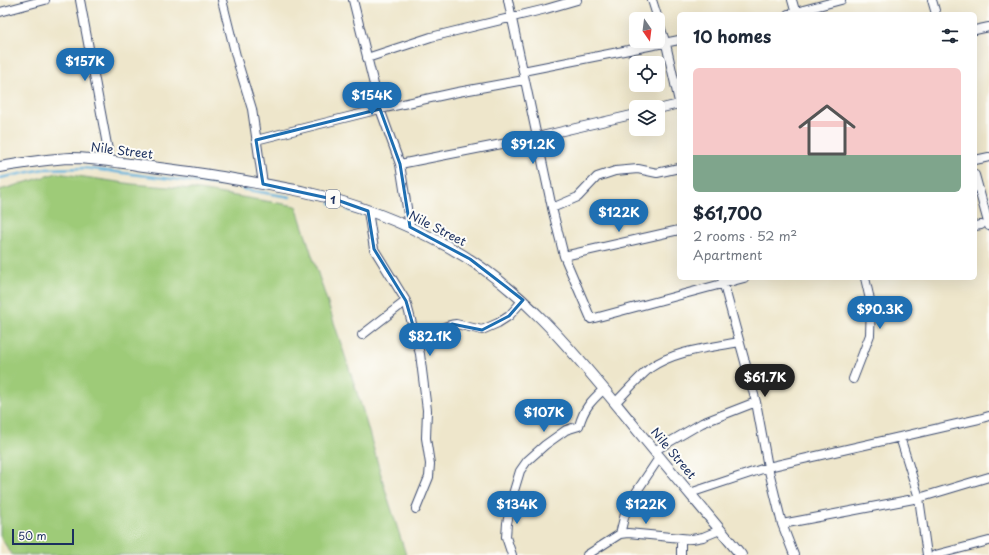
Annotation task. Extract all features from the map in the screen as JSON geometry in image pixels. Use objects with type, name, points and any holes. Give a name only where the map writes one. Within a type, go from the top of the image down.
[{"type":"main road","name":"Nile Street","points":[[0,168],[58,159],[89,159],[263,184],[306,192],[337,200],[410,227],[449,247],[470,259],[507,286],[523,300],[576,355],[741,555]]},
{"type":"street","points":[[0,12],[45,0]]},
{"type":"street","points":[[80,0],[110,161]]},
{"type":"street","points":[[222,0],[237,60],[252,109],[263,184]]},
{"type":"street","points":[[353,0],[380,109],[400,164],[410,227]]},
{"type":"street","points":[[508,0],[524,80],[564,256],[591,319],[723,280],[756,402],[768,467],[782,524],[794,555]]},
{"type":"street","points":[[546,9],[547,0]]},
{"type":"street","points":[[367,58],[432,37],[577,0]]},
{"type":"street","points":[[652,0],[656,12]]},
{"type":"street","points":[[792,0],[793,12]]},
{"type":"street","points":[[797,12],[841,0]]},
{"type":"street","points":[[932,0],[935,12]]},
{"type":"street","points":[[977,30],[989,27]]},
{"type":"street","points":[[665,41],[677,94]]},
{"type":"street","points":[[523,71],[557,63],[666,44],[677,41]]},
{"type":"street","points":[[256,140],[380,109],[458,92],[524,80]]},
{"type":"street","points":[[665,106],[677,103]]},
{"type":"street","points":[[400,164],[537,137],[629,116]]},
{"type":"street","points":[[977,160],[989,157]]},
{"type":"street","points":[[552,208],[578,197],[597,177],[615,171],[638,169],[657,172],[677,168]]},
{"type":"street","points":[[977,189],[982,225]]},
{"type":"street","points":[[368,211],[374,249],[406,302],[418,344],[427,410],[426,438],[430,464],[429,477],[416,509]]},
{"type":"street","points":[[564,256],[677,230]]},
{"type":"street","points":[[853,379],[870,335],[871,304],[865,280]]},
{"type":"street","points":[[418,344],[452,324],[482,330],[509,316],[523,300]]},
{"type":"street","points":[[362,335],[406,302]]},
{"type":"street","points":[[615,403],[650,368],[671,357],[739,342]]},
{"type":"street","points":[[512,555],[506,537],[507,523],[510,504],[520,470],[527,461],[545,445],[566,430],[579,426],[582,415],[589,403],[604,389]]},
{"type":"street","points":[[620,534],[627,506],[657,454],[702,424],[756,402]]},
{"type":"street","points":[[690,493],[768,467],[979,420],[989,416]]},
{"type":"street","points":[[900,437],[919,498],[928,555]]},
{"type":"street","points":[[782,524],[919,498],[989,477]]},
{"type":"street","points":[[587,555],[620,534],[628,533],[681,538],[703,537],[720,530]]},
{"type":"street","points":[[681,538],[681,555]]},
{"type":"street","points":[[934,555],[989,541]]},
{"type":"highlighted area","points":[[380,109],[400,164],[410,227],[470,259],[523,300],[509,316],[482,330],[452,324],[418,343],[406,301],[374,249],[368,211],[337,200],[263,184],[256,140]]},
{"type":"green space","points":[[57,173],[132,184],[193,189],[296,206],[363,411],[385,489],[406,555],[12,555],[0,536],[0,190]]},
{"type":"waterway","points":[[0,178],[44,169],[84,168],[219,185]]},
{"type":"waterway","points":[[242,189],[290,197]]},
{"type":"waterway","points":[[330,203],[340,208]]},
{"type":"waterway","points":[[348,210],[362,214]]}]
